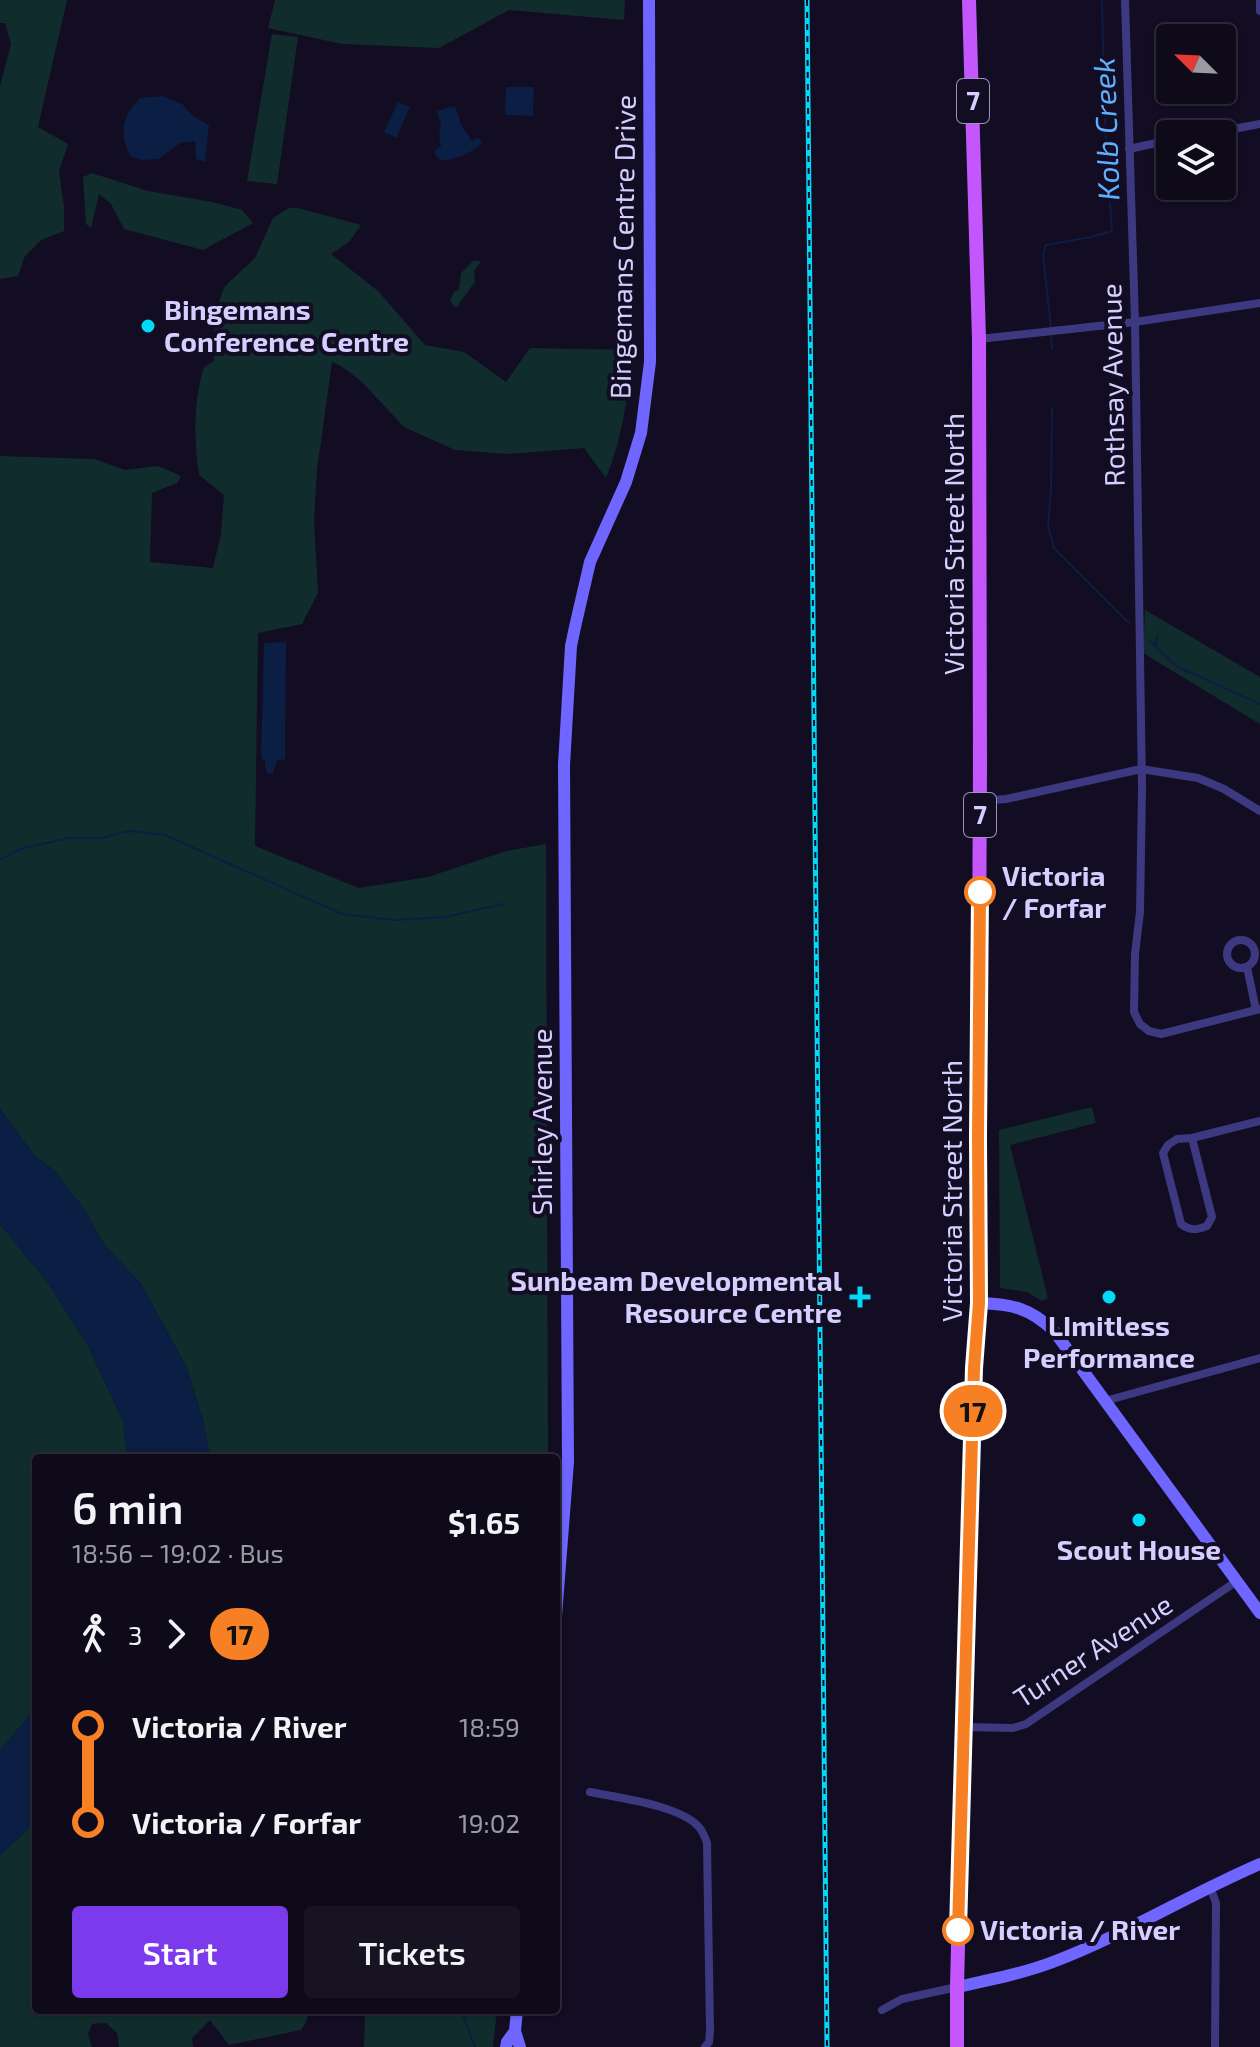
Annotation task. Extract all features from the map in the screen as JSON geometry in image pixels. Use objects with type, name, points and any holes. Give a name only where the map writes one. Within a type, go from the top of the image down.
[{"type":"main road","name":"Bingemans Centre Drive","points":[[575,627],[590,562],[626,482],[641,433],[650,362],[649,0]]},
{"type":"main road","name":"Victoria Street North","points":[[957,2047],[963,1727],[974,1368],[979,1303],[979,339],[969,0]]},
{"type":"main road","name":"Shirley Avenue","points":[[560,1565],[568,1462],[564,765],[571,646],[575,627]]},
{"type":"main road","points":[[979,1303],[1030,1311],[1054,1331],[1260,1613]]},
{"type":"main road","points":[[957,1987],[1055,1961],[1260,1864]]},
{"type":"main road","points":[[517,2014],[515,2031],[520,2047]]},
{"type":"main road","points":[[506,2047],[515,2031]]},
{"type":"street","name":"Rothsay Avenue","points":[[1125,0],[1135,322],[1141,769],[1140,912],[1135,954],[1134,1012],[1140,1024],[1149,1031],[1161,1034],[1258,1009]]},
{"type":"street","points":[[1260,0],[1260,11]]},
{"type":"street","points":[[1236,128],[1260,124]]},
{"type":"street","points":[[1129,149],[1156,143]]},
{"type":"street","points":[[979,339],[1135,322],[1260,303]]},
{"type":"street","points":[[980,801],[1006,799],[1141,769],[1198,778],[1224,789],[1260,811]]},
{"type":"street","points":[[1247,967],[1258,1009]]},
{"type":"street","points":[[1192,1138],[1212,1217],[1207,1226],[1197,1230],[1181,1224],[1163,1153],[1177,1139],[1260,1121]]},
{"type":"street","points":[[1105,1401],[1260,1358]]},
{"type":"street","name":"Turner Avenue","points":[[963,1727],[1013,1728],[1026,1724],[1237,1581]]},
{"type":"street","points":[[590,1792],[667,1809],[686,1816],[701,1829],[707,1843],[710,2031],[705,2047]]},
{"type":"street","points":[[1210,1886],[1216,1903],[1215,2047]]},
{"type":"street","points":[[882,2010],[902,1999],[957,1987]]},
{"type":"green space","points":[[0,0],[67,0],[38,127],[68,144],[59,171],[64,231],[41,240],[25,256],[18,276],[0,279],[0,86],[11,44],[5,23],[0,23]]},
{"type":"green space","points":[[275,0],[625,0],[624,20],[509,10],[439,48],[342,44],[268,28]]},
{"type":"green space","points":[[272,34],[298,37],[277,184],[247,181]]},
{"type":"green space","points":[[92,173],[148,191],[242,210],[253,223],[203,250],[124,229],[111,204],[99,194],[91,228],[86,224],[83,177]]},
{"type":"green space","points":[[289,208],[298,208],[361,225],[349,242],[331,254],[378,291],[425,345],[464,352],[506,382],[530,348],[632,350],[621,431],[606,478],[584,448],[508,454],[455,450],[404,427],[361,381],[332,362],[317,470],[314,520],[318,593],[302,624],[258,633],[255,846],[359,888],[428,877],[506,851],[546,844],[548,1454],[209,1454],[203,1420],[187,1368],[141,1284],[103,1243],[86,1212],[55,1171],[34,1155],[0,1109],[0,456],[95,459],[125,470],[158,466],[181,476],[177,483],[152,493],[150,562],[213,568],[221,534],[224,495],[199,475],[196,421],[200,380],[204,367],[214,361],[214,334],[219,301],[225,286],[255,258],[273,218]]},
{"type":"green space","points":[[473,261],[481,261],[474,271],[475,282],[456,308],[450,301],[459,289],[461,273]]},
{"type":"green space","points":[[1145,610],[1260,677],[1260,724],[1143,653]]},
{"type":"green space","points":[[1092,1107],[1096,1123],[1010,1145],[1048,1298],[1042,1301],[1027,1292],[1000,1288],[999,1130]]},
{"type":"green space","points":[[0,1224],[48,1283],[88,1346],[123,1421],[127,1454],[32,1454],[32,1713],[0,1750]]},
{"type":"green space","points":[[32,1826],[32,2014],[308,2014],[306,2022],[301,2030],[229,2045],[210,2020],[192,2038],[193,2047],[119,2047],[117,2033],[106,2023],[92,2024],[88,2034],[92,2047],[0,2047],[0,1855]]},
{"type":"green space","points":[[365,2014],[497,2014],[493,2047],[364,2047]]},
{"type":"water","points":[[506,87],[534,87],[533,116],[505,115]]},
{"type":"water","points":[[163,96],[182,104],[194,117],[209,125],[205,162],[196,159],[195,141],[180,143],[159,159],[142,160],[130,156],[124,140],[124,125],[129,111],[140,98]]},
{"type":"water","points":[[398,102],[410,107],[396,138],[384,132]]},
{"type":"water","points":[[455,106],[472,142],[477,138],[482,143],[462,156],[440,160],[435,154],[441,146],[437,111]]},
{"type":"water","points":[[286,642],[285,759],[277,761],[273,773],[268,774],[265,761],[261,758],[264,643]]},
{"type":"water","points":[[0,1109],[34,1155],[55,1171],[86,1212],[103,1243],[141,1284],[187,1368],[203,1420],[209,1454],[127,1454],[123,1421],[88,1346],[48,1283],[0,1224]]},
{"type":"water","points":[[32,1713],[32,1826],[0,1855],[0,1750]]},
{"type":"waterway","name":"Kolb Creek","points":[[1051,328],[1043,254],[1046,245],[1112,231],[1102,0]]},
{"type":"waterway","name":"Kolb Creek","points":[[1051,334],[1052,349]]},
{"type":"waterway","name":"Kolb Creek","points":[[1052,408],[1048,526],[1054,548],[1129,623]]},
{"type":"waterway","points":[[1156,646],[1157,635]]},
{"type":"waterway","name":"Kolb Creek","points":[[1149,640],[1176,666],[1260,704]]},
{"type":"waterway","points":[[0,860],[20,849],[69,838],[102,838],[129,831],[165,835],[342,914],[394,920],[445,917],[503,904]]},
{"type":"waterway","points":[[463,2014],[475,2047]]},
{"type":"railway","points":[[807,0],[827,2047]]},
{"type":"bus line","name":"17","points":[[958,1930],[974,1368],[979,1303],[980,892]]},
{"type":"place","name":"Bingemans Conference Centre","points":[[148,326]]},
{"type":"place","name":"Victoria / Forfar","points":[[980,892]]},
{"type":"place","name":"Sunbeam Developmental Resource Centre","points":[[860,1297]]},
{"type":"place","name":"LImitless Performance","points":[[1109,1297]]},
{"type":"place","name":"Scout House","points":[[1139,1520]]},
{"type":"place","name":"Victoria / River","points":[[958,1930]]}]
